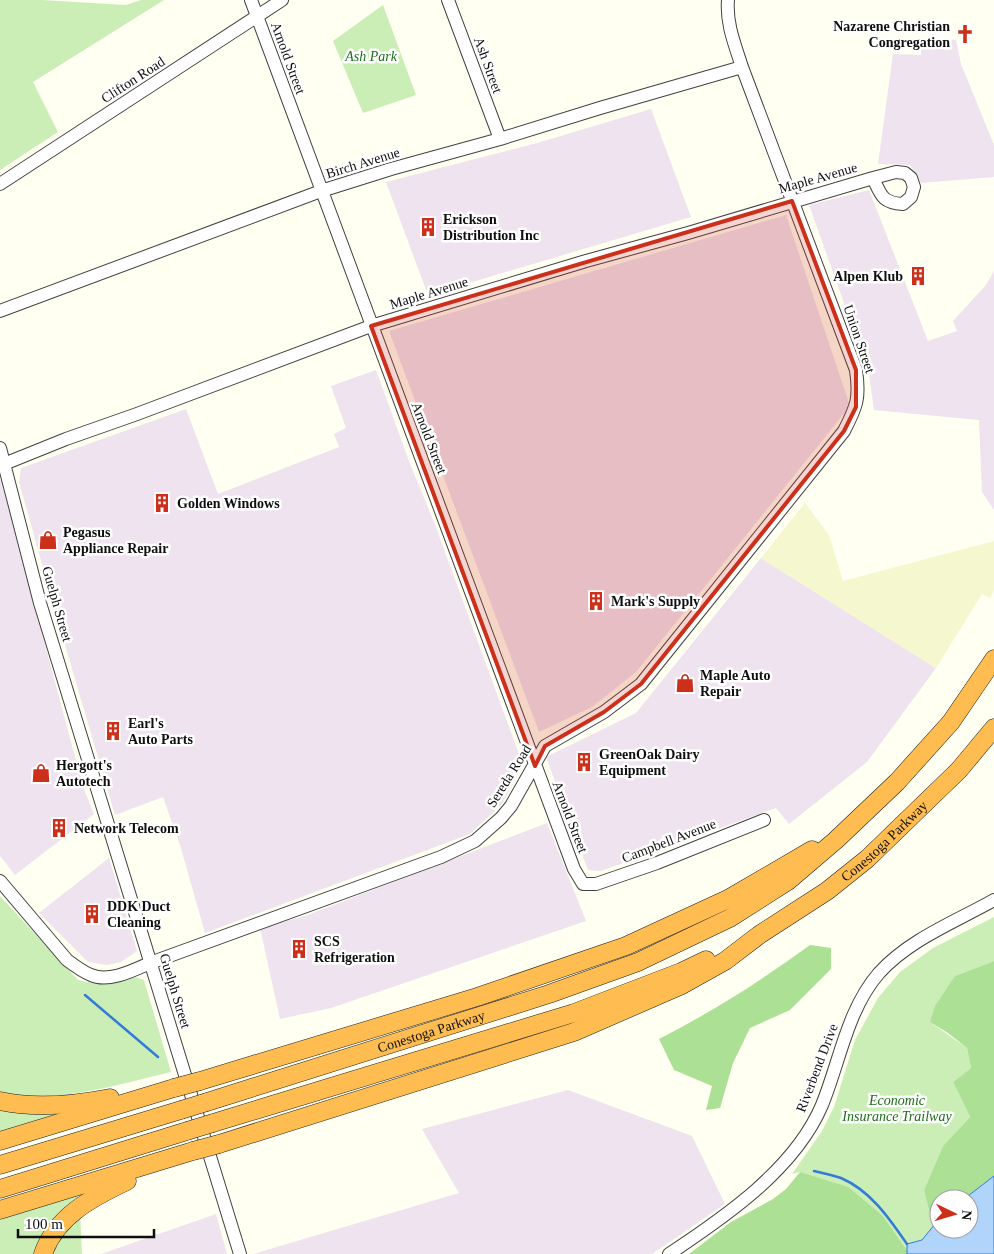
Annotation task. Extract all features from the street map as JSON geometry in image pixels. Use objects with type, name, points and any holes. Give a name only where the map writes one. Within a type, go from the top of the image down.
[{"type":"highway","name":"Conestoga Parkway","points":[[0,1165],[549,994],[638,962],[730,918],[788,881],[836,840],[898,782],[951,722],[994,659]]},
{"type":"highway","name":"Conestoga Parkway","points":[[0,1210],[219,1144],[574,1032],[682,985],[725,961],[759,935],[827,891],[867,859],[959,770],[994,728]]},
{"type":"highway","name":"Conestoga Parkway","points":[[0,1141],[477,997],[626,946],[728,899],[805,854],[836,840]]},
{"type":"highway","name":"Conestoga Parkway","points":[[0,1189],[574,1013],[681,972],[759,935]]},
{"type":"highway","points":[[0,1101],[16,1105],[60,1105],[131,1094],[166,1091]]},
{"type":"highway","points":[[43,1254],[47,1242],[62,1222],[94,1196],[188,1153]]},
{"type":"street","name":"Arnold Street","points":[[251,0],[535,766],[574,869],[583,884]]},
{"type":"street","name":"Clifton Road","points":[[0,184],[282,0]]},
{"type":"street","name":"Ash Street","points":[[448,0],[500,139]]},
{"type":"street","name":"Union Street","points":[[728,0],[729,27],[742,67],[856,370],[859,389],[856,407],[844,430],[805,479]]},
{"type":"street","name":"Birch Avenue","points":[[0,311],[321,191],[742,67]]},
{"type":"street","name":"Maple Avenue","points":[[4,464],[66,439],[371,326],[872,178]]},
{"type":"street","name":"Guelph Street","points":[[0,448],[40,603],[240,1254]]},
{"type":"street","name":"Sereda Road","points":[[0,881],[67,960],[94,976],[110,977],[132,971],[441,857],[475,841],[501,818],[511,806],[545,746],[604,712],[641,684],[805,479]]},
{"type":"street","name":"Campbell Avenue","points":[[583,884],[596,884],[657,863],[764,820]]},
{"type":"street","name":"Riverbend Drive","points":[[669,1254],[716,1223],[739,1205],[778,1170],[806,1133],[821,1106],[852,1018],[864,995],[879,973],[898,955],[913,945],[994,900]]},
{"type":"highlighted area","points":[[792,201],[856,370],[856,407],[844,431],[641,684],[604,712],[545,746],[535,766],[371,326]]},
{"type":"shaded area","points":[[921,40],[956,40],[961,64],[994,145],[994,177],[921,183],[910,165],[878,164],[893,54],[921,55]]},
{"type":"shaded area","points":[[651,109],[691,217],[469,283],[429,298],[386,182],[537,143]]},
{"type":"shaded area","points":[[869,190],[928,341],[957,331],[953,321],[986,285],[994,271],[994,510],[982,492],[979,420],[874,410],[869,373],[809,205]]},
{"type":"shaded area","points":[[786,215],[850,406],[636,672],[592,707],[539,732],[389,331]]},
{"type":"shaded area","points":[[376,370],[523,765],[502,804],[470,834],[205,933],[180,845],[163,797],[115,815],[19,482],[21,468],[186,409],[218,494],[339,447],[334,434],[346,428],[331,386]]},
{"type":"shaded area","points":[[0,479],[85,792],[94,814],[15,875],[0,856]]},
{"type":"shaded area","points":[[761,558],[936,668],[867,762],[789,824],[776,808],[601,871],[588,870],[546,757],[636,713]]},
{"type":"shaded area","points":[[547,823],[586,921],[331,1008],[280,1019],[260,928],[305,916]]},
{"type":"shaded area","points":[[109,858],[137,951],[121,962],[107,965],[88,962],[39,913]]},
{"type":"shaded area","points":[[568,1090],[692,1136],[725,1204],[652,1254],[253,1254],[459,1193],[422,1129]]},
{"type":"shaded area","points":[[216,1214],[227,1254],[101,1254]]},
{"type":"green space","points":[[0,0],[42,0],[126,5],[141,0],[164,0],[33,82],[58,132],[0,170]]},
{"type":"green space","name":"Ash Park","points":[[383,5],[416,95],[363,113],[333,41]]},
{"type":"green space","points":[[805,503],[829,535],[843,581],[994,541],[994,591],[990,598],[982,594],[936,668],[761,558]]},
{"type":"green space","points":[[0,896],[78,980],[92,983],[135,977],[144,980],[171,1072],[86,1092],[65,1095],[22,1096],[0,1093]]},
{"type":"green space","name":"Economic Insurance Trailway","points":[[994,917],[994,961],[955,976],[930,1022],[967,1048],[971,1068],[953,1082],[970,1117],[943,1146],[924,1190],[929,1211],[929,1232],[922,1240],[907,1244],[907,1250],[883,1216],[800,1172],[792,1174],[822,1131],[834,1107],[855,1040],[878,998],[900,972],[933,948]]},
{"type":"green space","points":[[810,945],[831,948],[831,969],[790,1010],[750,1028],[733,1063],[720,1108],[706,1110],[712,1086],[674,1070],[659,1039],[736,995]]},
{"type":"green space","points":[[994,961],[994,1176],[977,1189],[929,1189],[929,1211],[924,1190],[943,1146],[970,1117],[953,1082],[971,1068],[967,1048],[930,1022],[935,1006],[955,976]]},
{"type":"green space","points":[[0,1105],[54,1109],[55,1116],[0,1132]]},
{"type":"green space","points":[[800,1172],[848,1187],[883,1216],[907,1250],[907,1254],[689,1254],[731,1222],[773,1199],[786,1189]]},
{"type":"green space","points":[[77,1190],[78,1197],[63,1209],[49,1230],[37,1254],[0,1254],[0,1214]]},
{"type":"green space","points":[[80,1212],[82,1254],[48,1254]]},
{"type":"water","points":[[994,1176],[994,1254],[907,1254],[907,1244],[922,1240],[929,1231],[929,1239],[979,1239],[979,1189],[977,1189]]},
{"type":"waterway","points":[[85,995],[158,1057]]},
{"type":"waterway","points":[[814,1171],[841,1178],[861,1190],[879,1206],[907,1244]]},
{"type":"place","name":"Nazarene Christian Congregation","points":[[965,34]]},
{"type":"place","name":"Erickson Distribution Inc","points":[[428,227]]},
{"type":"place","name":"Alpen Klub","points":[[918,276]]},
{"type":"place","name":"Golden Windows","points":[[162,503]]},
{"type":"place","name":"Pegasus Appliance Repair","points":[[48,540]]},
{"type":"place","name":"Mark's Supply","points":[[596,601]]},
{"type":"place","name":"Maple Auto Repair","points":[[685,683]]},
{"type":"place","name":"Earl's Auto Parts","points":[[113,731]]},
{"type":"place","name":"GreenOak Dairy Equipment","points":[[584,762]]},
{"type":"place","name":"Hergott's Autotech","points":[[41,773]]},
{"type":"place","name":"Network Telecom","points":[[59,828]]},
{"type":"place","name":"DDK Duct Cleaning","points":[[92,914]]},
{"type":"place","name":"SCS Refrigeration","points":[[299,949]]}]
